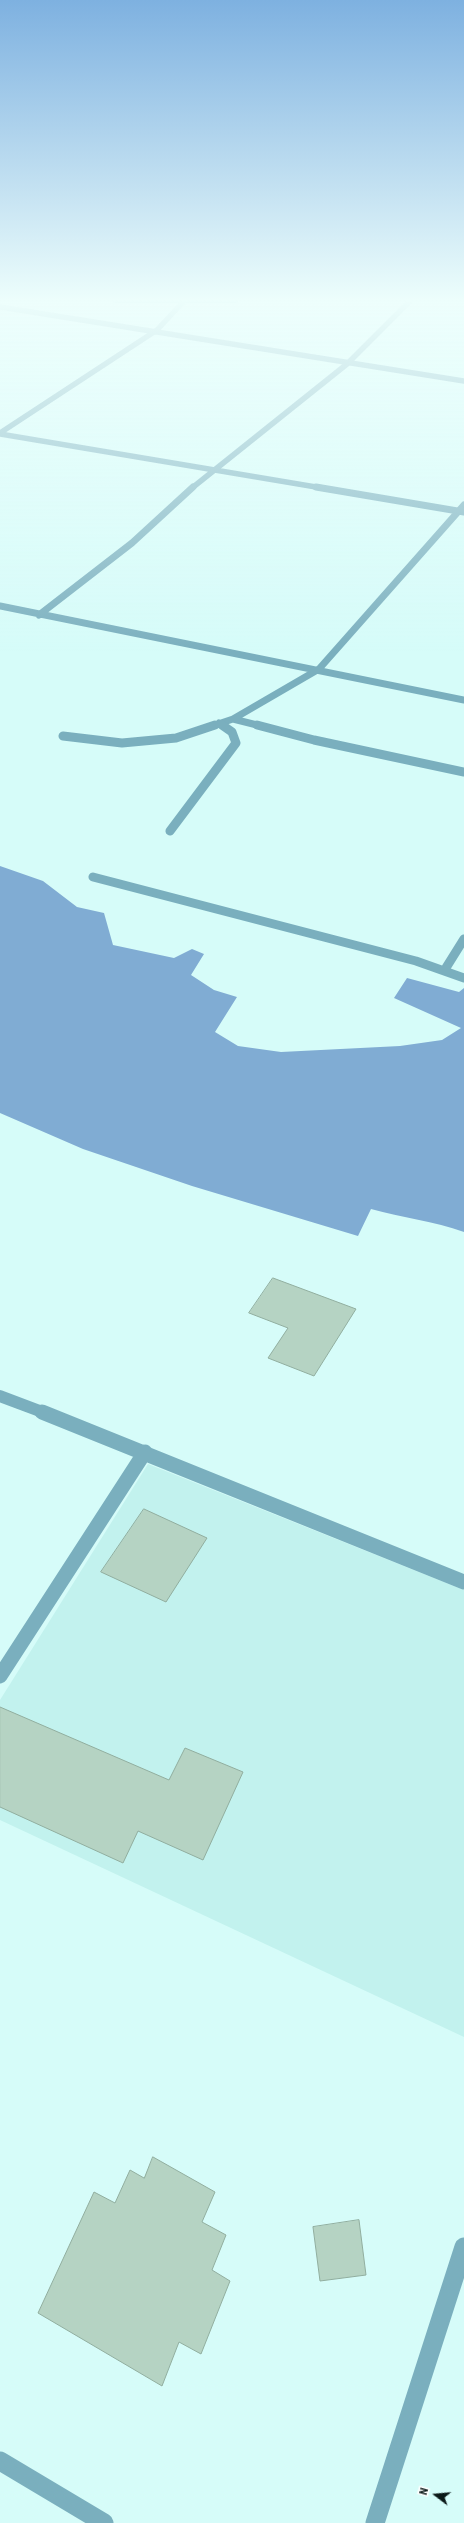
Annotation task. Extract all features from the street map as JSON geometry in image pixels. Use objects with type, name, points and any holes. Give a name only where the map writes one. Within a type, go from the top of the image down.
[{"type":"street","points":[[0,434],[25,418]]},
{"type":"street","points":[[39,615],[132,543],[211,471],[279,418]]},
{"type":"street","points":[[0,434],[211,471],[462,509]]},
{"type":"street","points":[[63,736],[122,743],[176,738],[233,719],[277,695],[319,669],[462,509]]},
{"type":"street","points":[[0,606],[39,615],[319,669],[464,700]]},
{"type":"street","points":[[233,719],[314,740],[464,772]]},
{"type":"street","points":[[170,831],[236,743],[232,732],[219,723]]},
{"type":"street","points":[[93,877],[401,957],[464,978]]},
{"type":"street","points":[[444,971],[464,939]]},
{"type":"street","points":[[0,1396],[145,1452],[464,1582]]},
{"type":"street","points":[[0,1676],[145,1452]]},
{"type":"street","points":[[374,2523],[464,2247]]},
{"type":"street","points":[[0,2461],[104,2523]]},
{"type":"shaded area","points":[[0,866],[43,881],[77,907],[104,913],[113,945],[174,958],[192,949],[204,954],[191,975],[214,990],[237,997],[215,1032],[238,1046],[281,1052],[400,1046],[442,1040],[461,1028],[394,998],[407,978],[459,992],[464,988],[464,1232],[441,1225],[371,1209],[358,1236],[192,1186],[83,1149],[0,1113]]},
{"type":"shaded area","points":[[148,1464],[464,1590],[464,2037],[0,1820],[0,1700]]},
{"type":"building","points":[[273,1278],[356,1309],[314,1376],[268,1358],[288,1328],[249,1313]]},
{"type":"building","points":[[144,1509],[207,1538],[166,1602],[101,1572]]},
{"type":"building","points":[[0,1707],[169,1780],[185,1748],[243,1772],[203,1860],[138,1831],[123,1863],[0,1807]]},
{"type":"building","points":[[153,2157],[215,2192],[202,2222],[226,2235],[212,2270],[230,2281],[201,2354],[179,2342],[162,2386],[38,2313],[94,2192],[115,2203],[130,2170],[144,2178]]},
{"type":"building","points":[[359,2220],[366,2275],[320,2281],[313,2227]]}]
